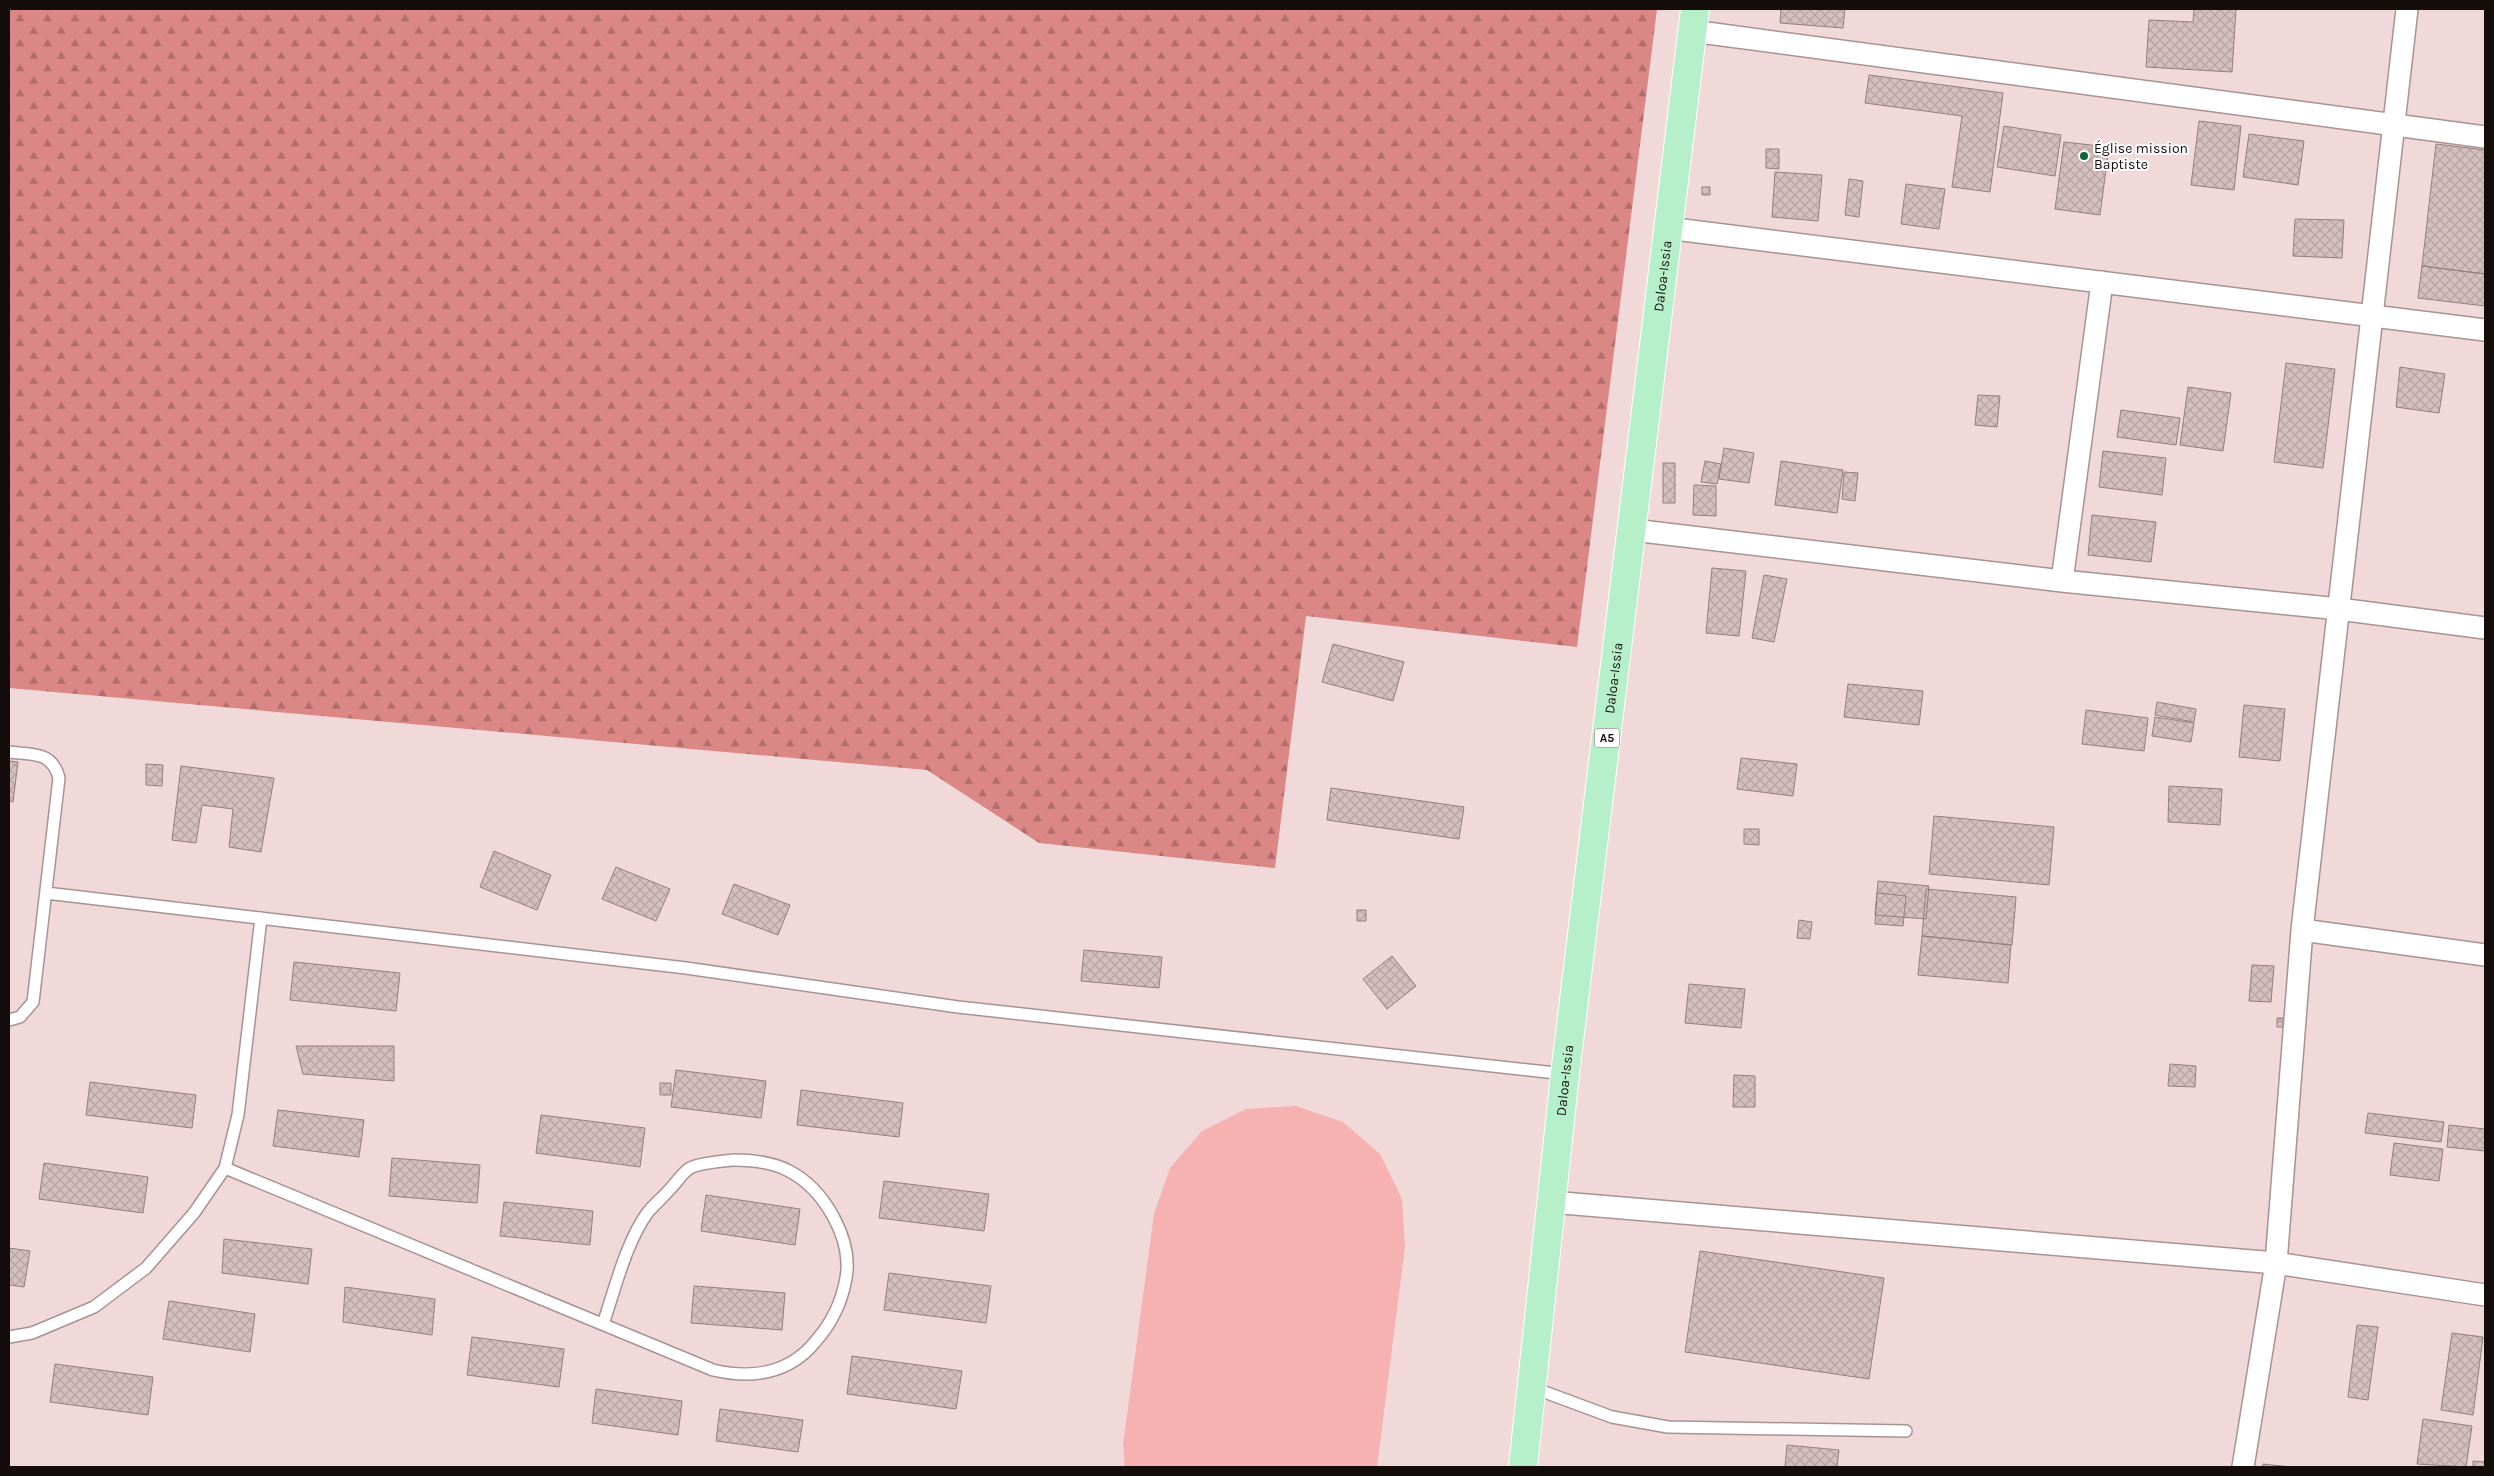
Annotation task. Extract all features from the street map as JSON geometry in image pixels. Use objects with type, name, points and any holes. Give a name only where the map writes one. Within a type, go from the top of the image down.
[{"type":"main road","name":"Daloa-Issia","points":[[1523,1467],[1566,1074],[1693,20]]},
{"type":"street","points":[[2243,1467],[2276,1263],[2302,930],[2407,9]]},
{"type":"street","points":[[1693,20],[2394,126],[2485,137]]},
{"type":"street","points":[[1667,228],[2485,330]]},
{"type":"street","points":[[2062,581],[2102,282]]},
{"type":"street","points":[[1633,530],[2062,581],[2339,609],[2485,628]]},
{"type":"street","points":[[2302,930],[2485,955]]},
{"type":"street","points":[[1551,1202],[2276,1263],[2485,1295]]},
{"type":"lane","points":[[9,752],[45,757],[56,766],[60,778],[33,1002],[20,1017],[9,1020]]},
{"type":"lane","points":[[46,893],[686,968],[958,1007],[1566,1074]]},
{"type":"lane","points":[[9,1337],[32,1333],[94,1307],[146,1268],[194,1213],[224,1168],[238,1115],[260,918]]},
{"type":"lane","points":[[224,1168],[713,1370],[744,1375],[760,1374],[785,1367],[807,1352],[823,1332],[839,1306],[847,1277],[844,1246],[834,1217],[818,1192],[789,1171],[757,1160],[723,1161],[690,1168],[648,1213],[627,1253],[603,1324]]},
{"type":"lane","points":[[1532,1387],[1612,1417],[1668,1427],[1906,1432]]},
{"type":"green space","points":[[9,9],[1657,9],[1577,647],[1306,616],[1275,868],[1039,843],[927,770],[9,688]]},
{"type":"shaded area","points":[[1296,1106],[1343,1122],[1380,1154],[1402,1199],[1405,1247],[1377,1467],[1125,1467],[1123,1445],[1154,1214],[1170,1168],[1202,1131],[1246,1109]]},
{"type":"building","points":[[1781,9],[1845,9],[1843,28],[1780,23]]},
{"type":"building","points":[[2194,9],[2236,9],[2232,72],[2146,67],[2149,20],[2193,22]]},
{"type":"building","points":[[1869,75],[2003,93],[1990,192],[1952,187],[1962,116],[1865,103]]},
{"type":"building","points":[[2199,121],[2241,126],[2234,190],[2191,185]]},
{"type":"building","points":[[2004,126],[2061,135],[2055,176],[1997,167]]},
{"type":"building","points":[[2249,134],[2304,141],[2298,185],[2243,177]]},
{"type":"building","points":[[2064,142],[2109,147],[2100,215],[2055,209]]},
{"type":"building","points":[[2436,144],[2485,150],[2485,274],[2422,266]]},
{"type":"building","points":[[1766,149],[1779,149],[1779,169],[1766,168]]},
{"type":"building","points":[[1775,172],[1822,175],[1818,221],[1772,217]]},
{"type":"building","points":[[1849,179],[1863,181],[1859,217],[1845,215]]},
{"type":"building","points":[[1906,184],[1945,189],[1939,229],[1901,224]]},
{"type":"building","points":[[1702,187],[1710,187],[1710,195],[1702,195]]},
{"type":"building","points":[[2295,219],[2344,220],[2342,258],[2293,256]]},
{"type":"building","points":[[2422,266],[2485,274],[2485,306],[2418,298]]},
{"type":"building","points":[[2286,363],[2335,369],[2323,468],[2274,462]]},
{"type":"building","points":[[2400,367],[2445,374],[2439,413],[2396,407]]},
{"type":"building","points":[[2188,387],[2231,393],[2223,451],[2180,445]]},
{"type":"building","points":[[1978,395],[2000,396],[1997,427],[1975,425]]},
{"type":"building","points":[[2121,410],[2180,418],[2176,445],[2117,437]]},
{"type":"building","points":[[1724,448],[1754,453],[1749,483],[1719,479]]},
{"type":"building","points":[[2103,451],[2166,458],[2162,495],[2099,487]]},
{"type":"building","points":[[1705,461],[1721,464],[1717,484],[1701,482]]},
{"type":"building","points":[[1781,461],[1843,470],[1837,513],[1775,505]]},
{"type":"building","points":[[1663,463],[1675,463],[1675,503],[1663,503]]},
{"type":"building","points":[[1844,472],[1858,473],[1855,501],[1842,499]]},
{"type":"building","points":[[1694,485],[1716,486],[1716,516],[1693,515]]},
{"type":"building","points":[[2092,515],[2156,522],[2151,562],[2088,555]]},
{"type":"building","points":[[1712,568],[1746,571],[1739,636],[1706,633]]},
{"type":"building","points":[[1764,575],[1787,579],[1774,642],[1752,638]]},
{"type":"building","points":[[1333,644],[1404,662],[1393,701],[1322,682]]},
{"type":"building","points":[[1848,684],[1923,691],[1919,725],[1844,717]]},
{"type":"building","points":[[2157,702],[2196,709],[2194,722],[2155,715]]},
{"type":"building","points":[[2244,705],[2285,709],[2280,761],[2239,757]]},
{"type":"building","points":[[2086,710],[2148,718],[2144,751],[2082,744]]},
{"type":"building","points":[[2155,717],[2194,723],[2191,742],[2152,736]]},
{"type":"building","points":[[1741,758],[1797,764],[1793,796],[1737,789]]},
{"type":"building","points":[[9,761],[18,762],[13,802],[9,801]]},
{"type":"building","points":[[146,764],[163,765],[162,786],[146,785]]},
{"type":"building","points":[[181,766],[274,778],[261,852],[229,847],[233,809],[202,805],[196,843],[172,840]]},
{"type":"building","points":[[2169,786],[2222,789],[2220,825],[2168,822]]},
{"type":"building","points":[[1331,788],[1464,807],[1459,839],[1327,820]]},
{"type":"building","points":[[1934,816],[2054,827],[2049,885],[1929,874]]},
{"type":"building","points":[[1744,829],[1759,829],[1759,845],[1744,844]]},
{"type":"building","points":[[494,851],[551,875],[537,910],[480,887]]},
{"type":"building","points":[[616,867],[670,889],[656,921],[602,899]]},
{"type":"building","points":[[1878,881],[1929,886],[1926,919],[1875,915]]},
{"type":"building","points":[[734,884],[790,905],[778,935],[722,914]]},
{"type":"building","points":[[1926,889],[2016,897],[2012,945],[1922,936]]},
{"type":"building","points":[[1877,893],[1906,896],[1903,926],[1875,924]]},
{"type":"building","points":[[1357,910],[1366,910],[1366,921],[1357,921]]},
{"type":"building","points":[[1799,920],[1812,922],[1810,939],[1797,938]]},
{"type":"building","points":[[1922,936],[2011,945],[2008,983],[1918,975]]},
{"type":"building","points":[[1084,950],[1162,957],[1159,988],[1081,981]]},
{"type":"building","points":[[1392,956],[1416,986],[1387,1009],[1363,979]]},
{"type":"building","points":[[294,962],[400,973],[396,1011],[290,1000]]},
{"type":"building","points":[[2252,965],[2274,966],[2271,1002],[2249,1001]]},
{"type":"building","points":[[1689,984],[1745,989],[1741,1028],[1685,1023]]},
{"type":"building","points":[[2277,1018],[2283,1018],[2283,1027],[2277,1027]]},
{"type":"building","points":[[296,1046],[394,1046],[394,1081],[303,1074]]},
{"type":"building","points":[[2170,1064],[2196,1066],[2195,1087],[2168,1086]]},
{"type":"building","points":[[676,1070],[766,1081],[761,1118],[671,1107]]},
{"type":"building","points":[[1734,1075],[1755,1076],[1755,1107],[1733,1107]]},
{"type":"building","points":[[90,1082],[196,1095],[192,1128],[86,1115]]},
{"type":"building","points":[[660,1083],[671,1083],[671,1095],[660,1095]]},
{"type":"building","points":[[801,1090],[903,1103],[899,1137],[797,1125]]},
{"type":"building","points":[[278,1110],[364,1120],[359,1157],[273,1146]]},
{"type":"building","points":[[2368,1113],[2444,1122],[2441,1142],[2365,1133]]},
{"type":"building","points":[[541,1115],[645,1128],[640,1167],[536,1153]]},
{"type":"building","points":[[2449,1125],[2485,1129],[2485,1151],[2447,1147]]},
{"type":"building","points":[[2394,1143],[2443,1149],[2439,1181],[2390,1175]]},
{"type":"building","points":[[392,1158],[480,1165],[477,1203],[389,1196]]},
{"type":"building","points":[[44,1163],[148,1177],[143,1213],[39,1199]]},
{"type":"building","points":[[884,1181],[989,1194],[984,1231],[879,1218]]},
{"type":"building","points":[[706,1195],[800,1209],[795,1245],[701,1231]]},
{"type":"building","points":[[504,1202],[593,1211],[590,1245],[500,1236]]},
{"type":"building","points":[[224,1239],[312,1249],[308,1284],[222,1273]]},
{"type":"building","points":[[9,1248],[30,1251],[24,1287],[9,1285]]},
{"type":"building","points":[[1700,1251],[1884,1278],[1869,1379],[1685,1352]]},
{"type":"building","points":[[889,1273],[991,1286],[986,1323],[884,1310]]},
{"type":"building","points":[[694,1286],[785,1293],[782,1330],[691,1323]]},
{"type":"building","points":[[345,1287],[435,1299],[432,1335],[343,1322]]},
{"type":"building","points":[[169,1301],[255,1314],[250,1352],[163,1339]]},
{"type":"building","points":[[2357,1325],[2378,1327],[2368,1400],[2348,1397]]},
{"type":"building","points":[[2452,1333],[2483,1337],[2473,1415],[2441,1410]]},
{"type":"building","points":[[472,1337],[564,1349],[559,1387],[467,1375]]},
{"type":"building","points":[[852,1356],[962,1371],[956,1409],[847,1394]]},
{"type":"building","points":[[55,1364],[153,1377],[148,1415],[50,1402]]},
{"type":"building","points":[[596,1389],[682,1401],[678,1435],[592,1423]]},
{"type":"building","points":[[720,1409],[803,1420],[798,1452],[716,1441]]},
{"type":"building","points":[[2423,1419],[2472,1426],[2466,1467],[2417,1464]]},
{"type":"building","points":[[1787,1445],[1839,1450],[1837,1467],[1785,1467]]},
{"type":"building","points":[[2473,1461],[2485,1462],[2485,1467],[2473,1467]]},
{"type":"building","points":[[2263,1464],[2291,1467],[2263,1467]]},
{"type":"place","name":"Église mission Baptiste","points":[[2084,156]]}]
